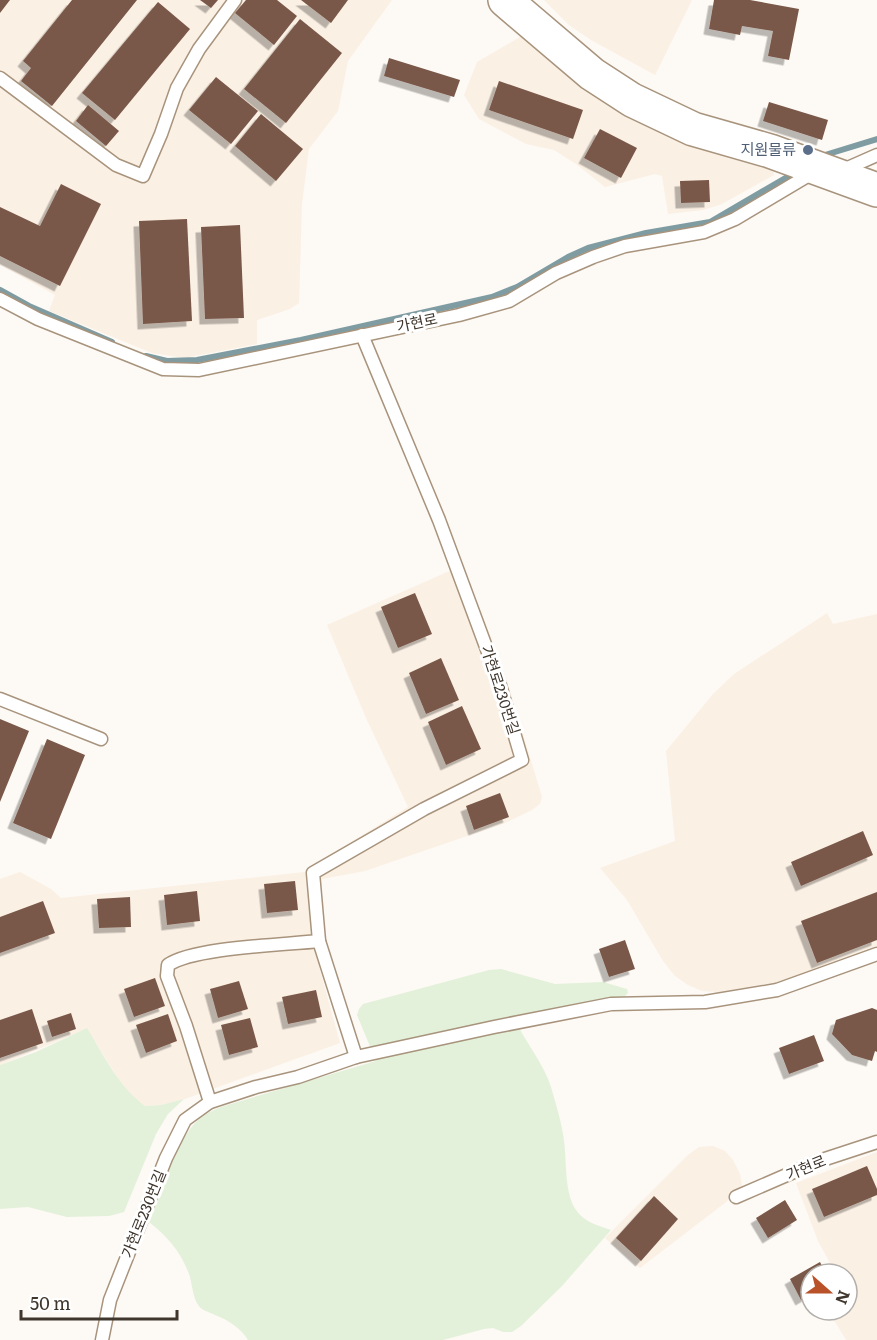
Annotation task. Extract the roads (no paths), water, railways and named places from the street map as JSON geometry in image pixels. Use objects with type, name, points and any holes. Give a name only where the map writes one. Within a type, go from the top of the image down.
[{"type":"street","points":[[505,0],[592,74],[632,100],[693,129],[828,171],[877,190]]},
{"type":"lane","points":[[0,78],[116,165],[143,176],[177,88],[199,49],[235,0]]},
{"type":"lane","name":"가현로","points":[[0,299],[38,319],[163,369],[199,370],[459,315],[509,301],[556,273],[592,257],[625,246],[704,232],[735,219],[828,171],[877,155]]},
{"type":"lane","name":"가현로230번길","points":[[356,1057],[319,941],[313,873],[424,809],[522,760],[499,682],[443,531],[362,335]]},
{"type":"lane","points":[[0,699],[101,739]]},
{"type":"lane","points":[[210,1102],[186,1026],[167,976],[168,965],[177,959],[211,952],[319,941]]},
{"type":"lane","name":"가현로230번길","points":[[102,1340],[110,1300],[166,1158],[185,1120],[210,1102],[256,1087],[298,1077],[356,1057],[611,1004],[705,1002],[777,990],[877,954]]},
{"type":"lane","name":"가현로","points":[[736,1197],[819,1161],[877,1142]]},
{"type":"waterway","points":[[825,155],[877,139]]},
{"type":"waterway","points":[[146,356],[167,361],[197,360],[301,340],[492,297],[517,287],[588,248],[646,233],[710,222],[794,173]]},
{"type":"waterway","points":[[0,290],[29,306],[112,342]]},
{"type":"place","name":"지원물류","points":[[808,150]]}]
